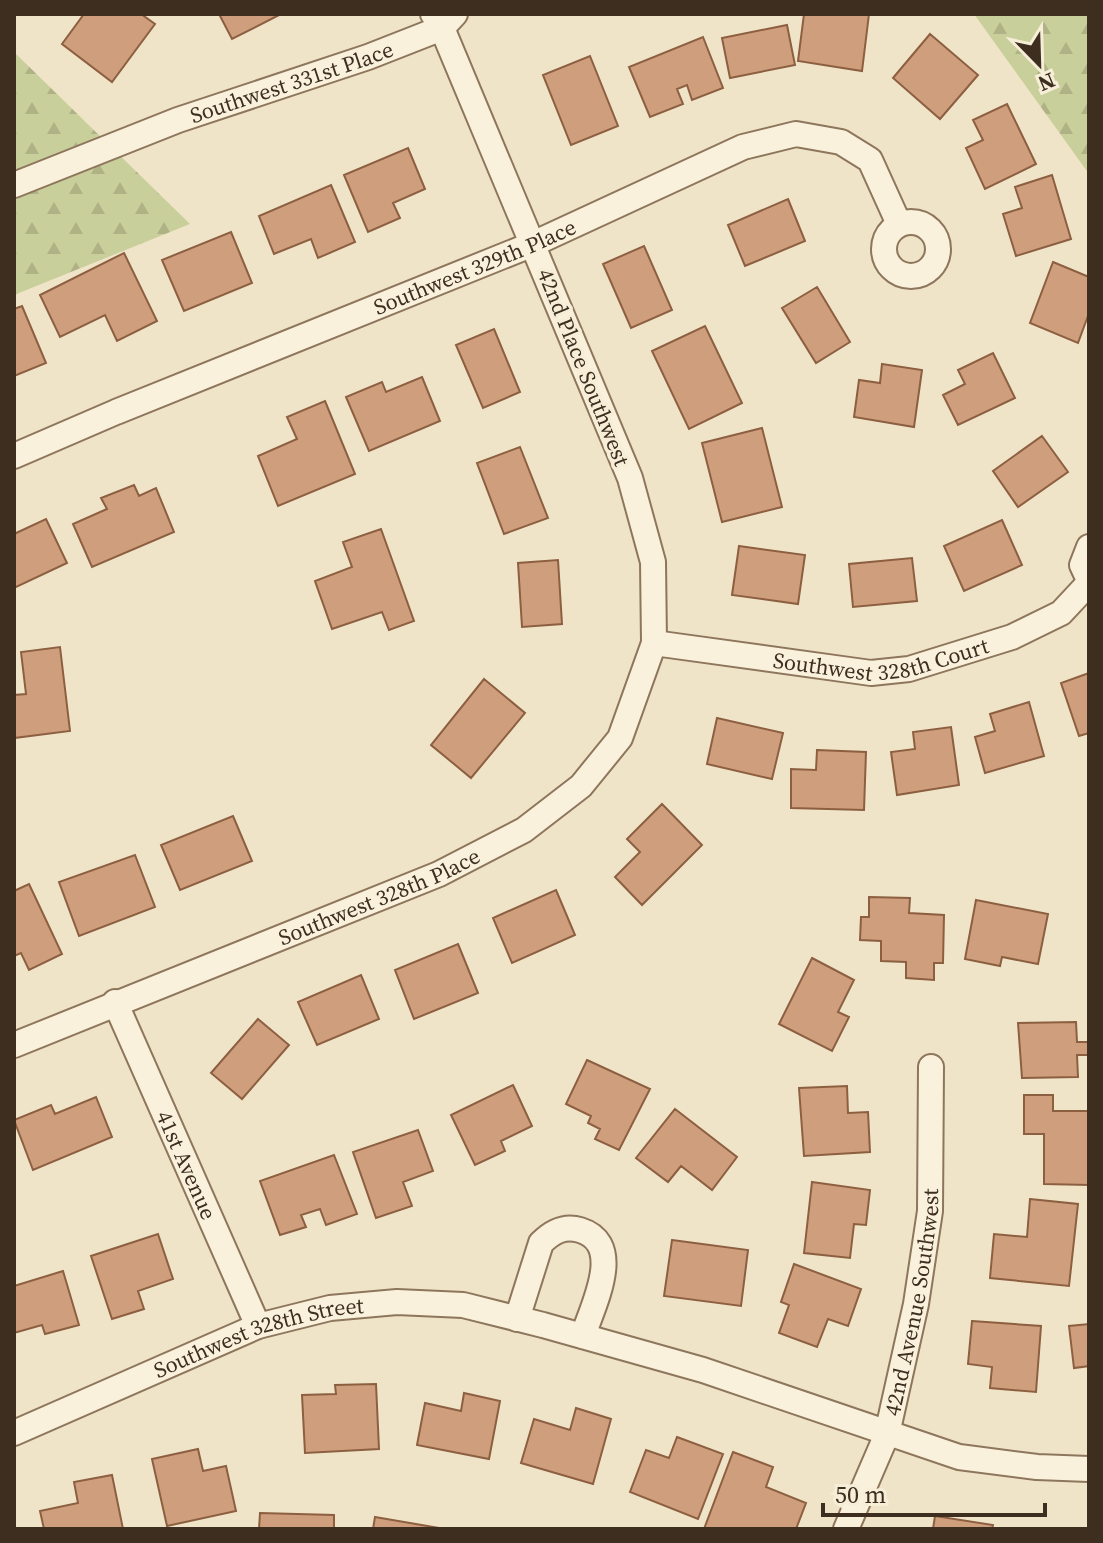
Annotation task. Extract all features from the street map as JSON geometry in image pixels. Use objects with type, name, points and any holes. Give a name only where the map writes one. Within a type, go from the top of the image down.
[{"type":"street","name":"Southwest 331st Place","points":[[14,185],[178,120],[368,57],[443,19]]},
{"type":"street","name":"42nd Place Southwest","points":[[443,19],[630,478],[653,562],[654,643]]},
{"type":"street","name":"Southwest 329th Place","points":[[14,456],[533,244],[743,147],[796,134],[841,142],[870,160],[899,224]]},
{"type":"street","name":"Southwest 328th Court","points":[[654,643],[871,673],[909,669],[1012,637],[1061,613],[1089,582],[1082,565],[1089,547]]},
{"type":"street","name":"Southwest 328th Place","points":[[14,1045],[439,874],[524,830],[581,786],[620,738],[654,643]]},
{"type":"street","name":"41st Avenue","points":[[115,1002],[258,1326]]},
{"type":"street","name":"42nd Avenue Southwest","points":[[846,1529],[887,1434],[916,1304],[930,1211],[931,1067]]},
{"type":"street","points":[[517,1319],[541,1243],[560,1229],[584,1231],[601,1247],[605,1259],[583,1336]]},
{"type":"street","name":"Southwest 328th Street","points":[[14,1433],[258,1326],[330,1308],[397,1302],[463,1305],[583,1336],[703,1370],[959,1457],[1037,1467],[1089,1469]]},
{"type":"green space","points":[[974,14],[1089,14],[1089,174]]},
{"type":"green space","points":[[14,52],[190,224],[14,295]]},
{"type":"building","points":[[84,14],[141,14],[155,24],[112,82],[62,44]]},
{"type":"building","points":[[219,14],[281,14],[232,39]]},
{"type":"building","points":[[804,14],[869,14],[862,71],[798,61]]},
{"type":"building","points":[[787,25],[795,65],[730,78],[722,38]]},
{"type":"building","points":[[930,34],[978,75],[940,119],[893,78]]},
{"type":"building","points":[[703,37],[723,88],[692,100],[687,85],[677,89],[683,104],[650,117],[629,67]]},
{"type":"building","points":[[590,56],[618,126],[571,145],[543,75]]},
{"type":"building","points":[[1007,104],[1036,164],[985,189],[966,148],[983,140],[973,120]]},
{"type":"building","points":[[408,148],[425,189],[393,203],[400,218],[368,232],[344,175]]},
{"type":"building","points":[[1052,175],[1071,239],[1016,256],[1003,214],[1022,208],[1015,187]]},
{"type":"building","points":[[331,185],[355,242],[318,258],[311,239],[274,254],[259,216]]},
{"type":"building","points":[[788,199],[805,241],[745,266],[728,225]]},
{"type":"building","points":[[231,232],[252,283],[184,311],[162,260]]},
{"type":"building","points":[[644,246],[672,310],[631,328],[603,264]]},
{"type":"building","points":[[124,253],[157,321],[117,341],[105,315],[60,337],[40,295]]},
{"type":"building","points":[[1053,262],[1089,277],[1089,313],[1078,343],[1030,323]]},
{"type":"building","points":[[817,287],[850,342],[816,363],[782,308]]},
{"type":"building","points":[[22,306],[46,363],[14,376],[14,309]]},
{"type":"building","points":[[705,326],[742,403],[689,429],[652,351]]},
{"type":"building","points":[[494,329],[520,392],[483,408],[456,345]]},
{"type":"building","points":[[993,353],[1015,398],[958,425],[943,395],[965,384],[958,370]]},
{"type":"building","points":[[882,364],[922,370],[914,427],[854,417],[859,380],[880,383]]},
{"type":"building","points":[[422,377],[440,421],[369,451],[346,397],[382,382],[386,392]]},
{"type":"building","points":[[325,401],[355,474],[278,506],[258,456],[297,439],[287,417]]},
{"type":"building","points":[[762,428],[782,507],[722,522],[702,443]]},
{"type":"building","points":[[1042,436],[1068,472],[1018,507],[993,471]]},
{"type":"building","points":[[520,447],[548,518],[504,534],[477,463]]},
{"type":"building","points":[[134,485],[139,496],[156,488],[174,532],[92,567],[73,524],[107,509],[101,498]]},
{"type":"building","points":[[46,519],[67,563],[14,588],[14,534]]},
{"type":"building","points":[[1002,520],[1022,565],[964,591],[944,546]]},
{"type":"building","points":[[381,529],[414,621],[389,630],[382,612],[332,629],[315,581],[352,567],[343,542]]},
{"type":"building","points":[[739,546],[805,555],[798,604],[732,595]]},
{"type":"building","points":[[912,558],[917,601],[853,607],[849,564]]},
{"type":"building","points":[[558,560],[562,624],[522,627],[518,563]]},
{"type":"building","points":[[60,647],[70,731],[14,738],[14,695],[26,694],[21,652]]},
{"type":"building","points":[[1089,673],[1089,733],[1079,736],[1061,683]]},
{"type":"building","points":[[484,679],[525,713],[471,778],[431,745]]},
{"type":"building","points":[[1029,702],[1044,756],[985,773],[975,737],[995,731],[990,714]]},
{"type":"building","points":[[717,718],[783,733],[772,779],[707,764]]},
{"type":"building","points":[[951,727],[959,785],[897,795],[891,752],[915,749],[913,732]]},
{"type":"building","points":[[817,750],[866,752],[864,810],[791,808],[791,769],[816,770]]},
{"type":"building","points":[[662,804],[702,845],[642,905],[615,877],[640,852],[627,839]]},
{"type":"building","points":[[233,816],[252,861],[180,890],[161,845]]},
{"type":"building","points":[[135,855],[155,907],[79,936],[59,882]]},
{"type":"building","points":[[29,884],[62,954],[29,970],[21,953],[14,956],[14,891]]},
{"type":"building","points":[[556,890],[575,935],[512,963],[493,918]]},
{"type":"building","points":[[869,897],[910,898],[909,913],[944,915],[943,963],[934,963],[934,980],[906,978],[906,962],[881,961],[881,941],[860,940],[861,917],[869,917]]},
{"type":"building","points":[[976,900],[1048,914],[1038,964],[1002,957],[1000,966],[965,959]]},
{"type":"building","points":[[458,944],[478,993],[414,1019],[395,970]]},
{"type":"building","points":[[812,958],[854,980],[838,1012],[849,1017],[832,1051],[779,1024]]},
{"type":"building","points":[[361,975],[379,1019],[317,1045],[298,1002]]},
{"type":"building","points":[[258,1019],[289,1045],[242,1099],[211,1073]]},
{"type":"building","points":[[1076,1022],[1077,1042],[1089,1042],[1089,1055],[1077,1055],[1078,1077],[1022,1078],[1018,1023]]},
{"type":"building","points":[[587,1060],[650,1089],[619,1150],[595,1139],[600,1129],[588,1123],[591,1116],[566,1104]]},
{"type":"building","points":[[513,1085],[532,1126],[501,1141],[505,1151],[475,1165],[451,1115]]},
{"type":"building","points":[[847,1086],[848,1113],[868,1112],[870,1152],[804,1156],[799,1088]]},
{"type":"building","points":[[1024,1095],[1053,1095],[1053,1111],[1089,1111],[1089,1185],[1044,1184],[1044,1134],[1024,1134]]},
{"type":"building","points":[[96,1097],[112,1137],[33,1170],[14,1120],[51,1105],[55,1114]]},
{"type":"building","points":[[675,1109],[737,1157],[712,1190],[681,1166],[668,1182],[636,1158]]},
{"type":"building","points":[[418,1130],[433,1171],[403,1182],[412,1206],[376,1218],[353,1152]]},
{"type":"building","points":[[334,1155],[357,1214],[326,1225],[320,1209],[301,1215],[306,1227],[280,1235],[260,1181]]},
{"type":"building","points":[[812,1182],[870,1190],[866,1225],[854,1224],[850,1258],[804,1253]]},
{"type":"building","points":[[1030,1199],[1078,1204],[1069,1286],[990,1278],[994,1234],[1027,1237]]},
{"type":"building","points":[[158,1234],[173,1279],[138,1291],[144,1309],[112,1319],[91,1256]]},
{"type":"building","points":[[672,1240],[748,1250],[741,1306],[664,1296]]},
{"type":"building","points":[[794,1264],[861,1289],[848,1326],[828,1319],[817,1347],[779,1333],[789,1305],[781,1302]]},
{"type":"building","points":[[63,1271],[79,1325],[45,1334],[42,1325],[14,1333],[14,1286]]},
{"type":"building","points":[[972,1321],[1041,1326],[1036,1392],[990,1388],[992,1367],[968,1364]]},
{"type":"building","points":[[1089,1324],[1089,1366],[1074,1368],[1069,1326]]},
{"type":"building","points":[[376,1384],[379,1449],[305,1453],[302,1395],[336,1394],[335,1385]]},
{"type":"building","points":[[464,1393],[500,1401],[489,1459],[417,1445],[425,1403],[461,1411]]},
{"type":"building","points":[[576,1408],[611,1419],[593,1484],[521,1463],[534,1419],[570,1430]]},
{"type":"building","points":[[677,1437],[723,1454],[698,1519],[630,1492],[646,1450],[669,1458]]},
{"type":"building","points":[[198,1449],[203,1471],[226,1466],[236,1511],[167,1526],[152,1459]]},
{"type":"building","points":[[733,1452],[773,1467],[766,1487],[806,1503],[796,1529],[704,1529]]},
{"type":"building","points":[[112,1475],[123,1529],[44,1529],[40,1511],[78,1503],[74,1482]]},
{"type":"building","points":[[260,1513],[334,1515],[334,1529],[259,1529]]},
{"type":"building","points":[[935,1516],[993,1525],[992,1529],[933,1529]]},
{"type":"building","points":[[375,1517],[445,1529],[373,1529]]}]
